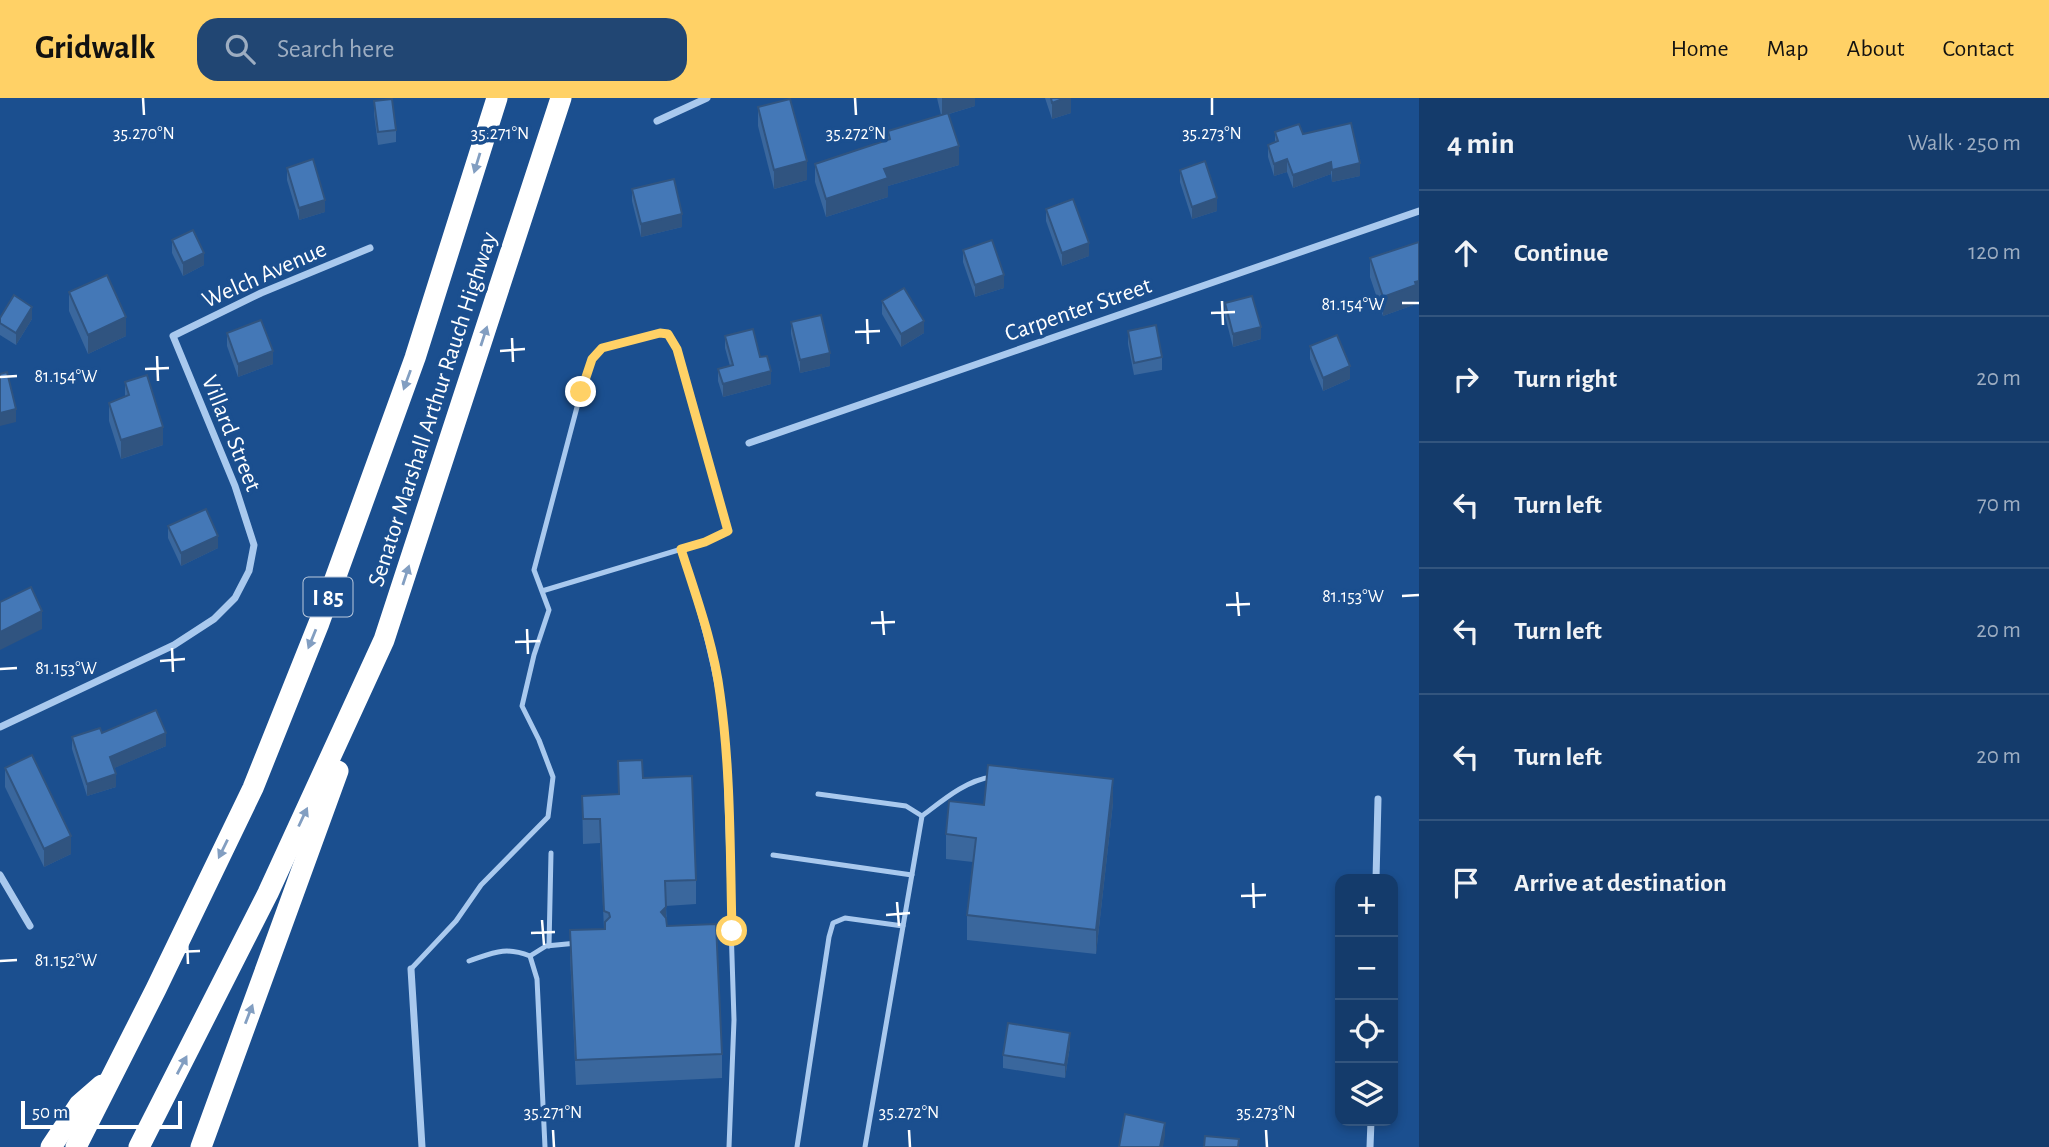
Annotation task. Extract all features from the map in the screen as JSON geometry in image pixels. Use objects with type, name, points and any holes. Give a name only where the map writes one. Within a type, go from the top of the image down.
[{"type":"highway","name":"Senator Marshall Arthur Rauch Highway","points":[[76,1147],[253,788],[319,623],[415,358],[497,98]]},
{"type":"highway","name":"Senator Marshall Arthur Rauch Highway","points":[[139,1147],[268,893],[384,640],[561,98]]},
{"type":"highway","points":[[201,1147],[384,640]]},
{"type":"highway","points":[[51,1147],[79,1105],[112,1077]]},
{"type":"street","points":[[657,121],[707,98]]},
{"type":"street","name":"Carpenter Street","points":[[749,443],[1419,211]]},
{"type":"street","name":"Welch Avenue","points":[[173,336],[261,293],[370,248]]},
{"type":"street","name":"Villard Street","points":[[0,727],[174,645],[214,619],[241,588],[249,571],[254,545],[235,486],[173,336]]},
{"type":"street","points":[[1376,874],[1378,799]]},
{"type":"street","points":[[0,875],[30,926]]},
{"type":"street","points":[[411,969],[422,1147]]},
{"type":"street","points":[[1370,1147],[1371,1126]]},
{"type":"lane","points":[[411,969],[456,921],[481,885],[548,817],[553,777],[523,706],[534,655],[549,610],[534,570],[592,359],[602,348],[660,333],[668,334],[677,349],[728,531],[705,542],[542,591]]},
{"type":"lane","points":[[681,549],[705,627],[720,691],[725,737],[734,1020],[729,1147]]},
{"type":"lane","points":[[865,1147],[922,816],[951,794],[981,778],[1000,776]]},
{"type":"lane","points":[[818,794],[906,806],[922,816]]},
{"type":"lane","points":[[549,946],[551,853]]},
{"type":"lane","points":[[772,855],[912,875]]},
{"type":"lane","points":[[797,1147],[833,923],[845,918],[903,926]]},
{"type":"lane","points":[[706,933],[732,931]]},
{"type":"lane","points":[[530,956],[549,946],[582,943]]},
{"type":"lane","points":[[469,961],[505,950],[516,950],[530,956],[537,979],[545,1147]]},
{"type":"building","points":[[1051,98],[1065,98],[1052,103]]},
{"type":"building","points":[[392,99],[396,130],[378,132],[374,101]]},
{"type":"building","points":[[790,99],[807,161],[774,170],[758,107]]},
{"type":"building","points":[[948,113],[959,146],[884,169],[888,178],[826,199],[815,164],[890,139],[888,131]]},
{"type":"building","points":[[1351,123],[1360,163],[1332,170],[1331,162],[1293,175],[1287,159],[1274,164],[1268,145],[1278,141],[1275,132],[1299,124],[1303,134]]},
{"type":"building","points":[[313,159],[325,200],[299,208],[287,168]]},
{"type":"building","points":[[1205,161],[1217,198],[1192,207],[1180,170]]},
{"type":"building","points":[[674,179],[682,214],[641,224],[632,189]]},
{"type":"building","points":[[1073,199],[1089,243],[1062,253],[1046,209]]},
{"type":"building","points":[[193,230],[204,253],[183,263],[172,240]]},
{"type":"building","points":[[992,240],[1004,275],[975,285],[963,250]]},
{"type":"building","points":[[1419,242],[1419,281],[1415,282],[1416,285],[1383,297],[1370,258]]},
{"type":"building","points":[[107,275],[126,317],[88,335],[69,292]]},
{"type":"building","points":[[904,288],[924,321],[901,334],[882,301]]},
{"type":"building","points":[[14,295],[32,307],[16,333],[0,323],[0,318]]},
{"type":"building","points":[[1252,296],[1261,327],[1233,334],[1225,303]]},
{"type":"building","points":[[821,315],[830,353],[800,360],[791,322]]},
{"type":"building","points":[[261,320],[273,351],[238,364],[227,333]]},
{"type":"building","points":[[1156,325],[1162,357],[1134,363],[1128,331]]},
{"type":"building","points":[[753,329],[760,357],[767,356],[771,371],[723,384],[718,369],[733,365],[725,336]]},
{"type":"building","points":[[1337,335],[1350,366],[1323,378],[1310,346]]},
{"type":"building","points":[[7,372],[16,409],[0,413],[0,374]]},
{"type":"building","points":[[147,375],[163,427],[121,440],[109,403],[129,395],[125,382]]},
{"type":"building","points":[[206,509],[218,536],[181,553],[168,526]]},
{"type":"building","points":[[31,587],[42,611],[0,632],[0,602]]},
{"type":"building","points":[[156,710],[166,733],[110,757],[116,774],[87,784],[72,737],[100,728],[102,733]]},
{"type":"building","points":[[32,755],[71,836],[44,849],[5,768]]},
{"type":"building","points":[[642,760],[643,778],[692,776],[696,880],[665,881],[666,907],[661,912],[666,918],[667,926],[716,924],[722,1054],[576,1060],[570,930],[605,929],[605,922],[610,917],[609,913],[604,911],[600,819],[583,819],[582,796],[619,794],[618,761]]},
{"type":"building","points":[[988,765],[1113,779],[1096,930],[967,915],[976,838],[946,834],[949,801],[984,805]]},
{"type":"building","points":[[1008,1023],[1070,1033],[1065,1065],[1003,1055]]},
{"type":"building","points":[[1125,1114],[1165,1123],[1160,1147],[1119,1147]]},
{"type":"building","points":[[1205,1136],[1239,1139],[1238,1147],[1204,1147]]},
{"type":"route","points":[[581,392],[592,359],[602,348],[660,333],[668,334],[677,349],[728,531],[681,549],[705,627],[720,691],[725,737],[732,931]]}]
